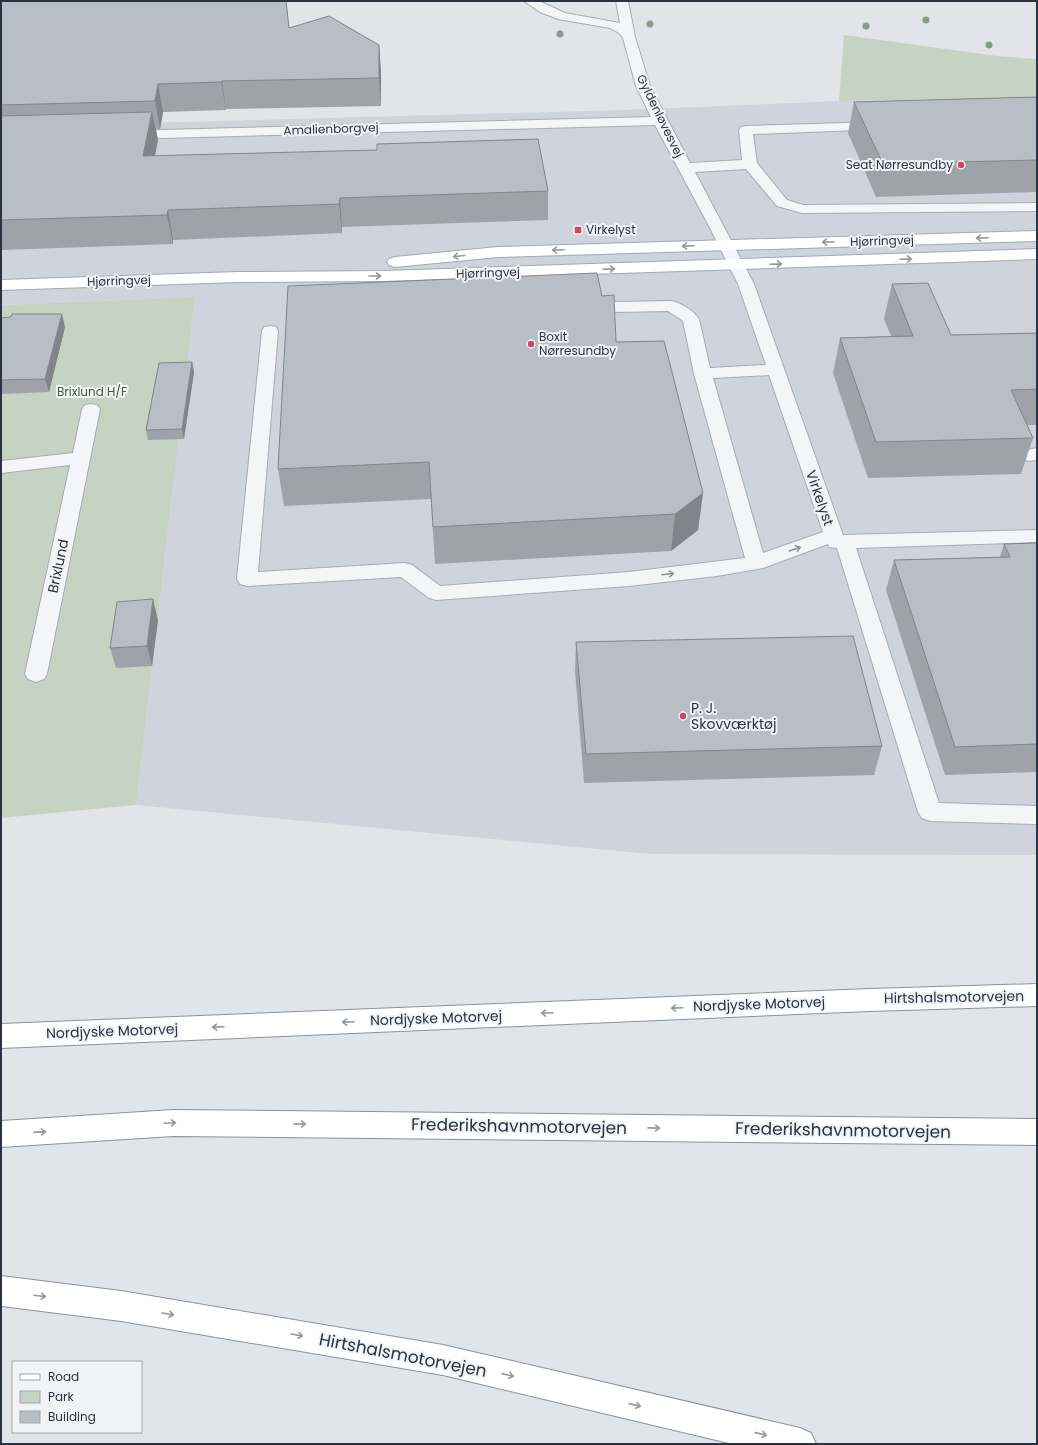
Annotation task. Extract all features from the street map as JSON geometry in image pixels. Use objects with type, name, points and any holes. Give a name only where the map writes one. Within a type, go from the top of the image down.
[{"type":"main road","name":"Hjørringvej","points":[[238,277],[498,252],[1037,236]]},
{"type":"main road","name":"Hjørringvej","points":[[1,285],[238,277],[384,276],[1037,254]]},
{"type":"main road","name":"Hirtshalsmotorvejen","points":[[870,1000],[1037,995]]},
{"type":"main road","points":[[870,1000],[1037,1007]]},
{"type":"main road","name":"Nordjyske Motorvej","points":[[1,1036],[870,1000]]},
{"type":"main road","name":"Frederikshavnmotorvejen","points":[[1,1134],[173,1122],[1037,1132]]},
{"type":"main road","name":"Hirtshalsmotorvejen","points":[[1,1292],[121,1306],[443,1360],[800,1444]]},
{"type":"street","points":[[530,1],[544,9],[562,16],[614,25],[623,30],[629,37]]},
{"type":"street","name":"Gyldenløvesvej","points":[[622,1],[629,37],[643,86],[660,121],[727,245]]},
{"type":"street","name":"Amalienborgvej","points":[[113,135],[660,121]]},
{"type":"street","points":[[895,126],[746,130],[750,164],[782,203],[802,209],[1037,207]]},
{"type":"street","points":[[686,168],[750,164]]},
{"type":"street","points":[[727,245],[737,265]]},
{"type":"street","name":"Virkelyst","points":[[737,265],[746,284],[839,538],[1037,536]]},
{"type":"street","points":[[615,307],[672,306],[691,319],[703,374],[756,563]]},
{"type":"street","points":[[270,331],[247,579],[405,570],[436,593],[629,579],[756,563],[839,538],[930,812],[1037,815]]},
{"type":"street","points":[[703,374],[776,369]]},
{"type":"street","name":"Brixlund","points":[[36,674],[91,409]]},
{"type":"street","points":[[1,467],[81,458]]},
{"type":"shaded area","points":[[1037,98],[1037,855],[650,854],[136,805],[195,297],[1,305],[1,127],[624,110],[839,101]]},
{"type":"green space","points":[[844,35],[997,56],[1037,59],[1037,98],[839,101]]},
{"type":"green space","name":"Brixlund H/F","points":[[195,297],[136,805],[1,818],[1,305]]},
{"type":"building","points":[[1,1],[286,1],[289,28],[329,16],[379,45],[379,78],[222,81],[158,84],[155,101],[1,105]]},
{"type":"building","points":[[1037,97],[1037,160],[883,164],[854,102]]},
{"type":"building","points":[[152,112],[143,156],[377,150],[377,144],[538,139],[548,191],[340,198],[339,204],[168,210],[167,215],[1,220],[1,116]]},
{"type":"building","points":[[597,273],[602,296],[614,295],[616,342],[664,341],[703,493],[675,514],[433,527],[429,462],[278,469],[288,286]]},
{"type":"building","points":[[928,283],[951,335],[1037,333],[1037,389],[1011,390],[1033,438],[876,442],[840,338],[913,336],[892,284]]},
{"type":"building","points":[[12,314],[62,314],[45,379],[1,380],[1,318],[11,317]]},
{"type":"building","points":[[192,362],[182,429],[146,430],[159,363]]},
{"type":"building","points":[[1037,543],[1037,744],[955,747],[894,560],[1010,557],[1004,544]]},
{"type":"building","points":[[153,599],[147,646],[110,648],[117,602]]},
{"type":"building","points":[[853,636],[882,746],[586,754],[576,642]]},
{"type":"place","name":"Seat Nørresundby","points":[[961,165]]},
{"type":"place","name":"Virkelyst","points":[[578,230]]},
{"type":"place","name":"Boxit Nørresundby","points":[[531,344]]},
{"type":"place","name":"P. J. Skovværktøj","points":[[683,716]]}]
